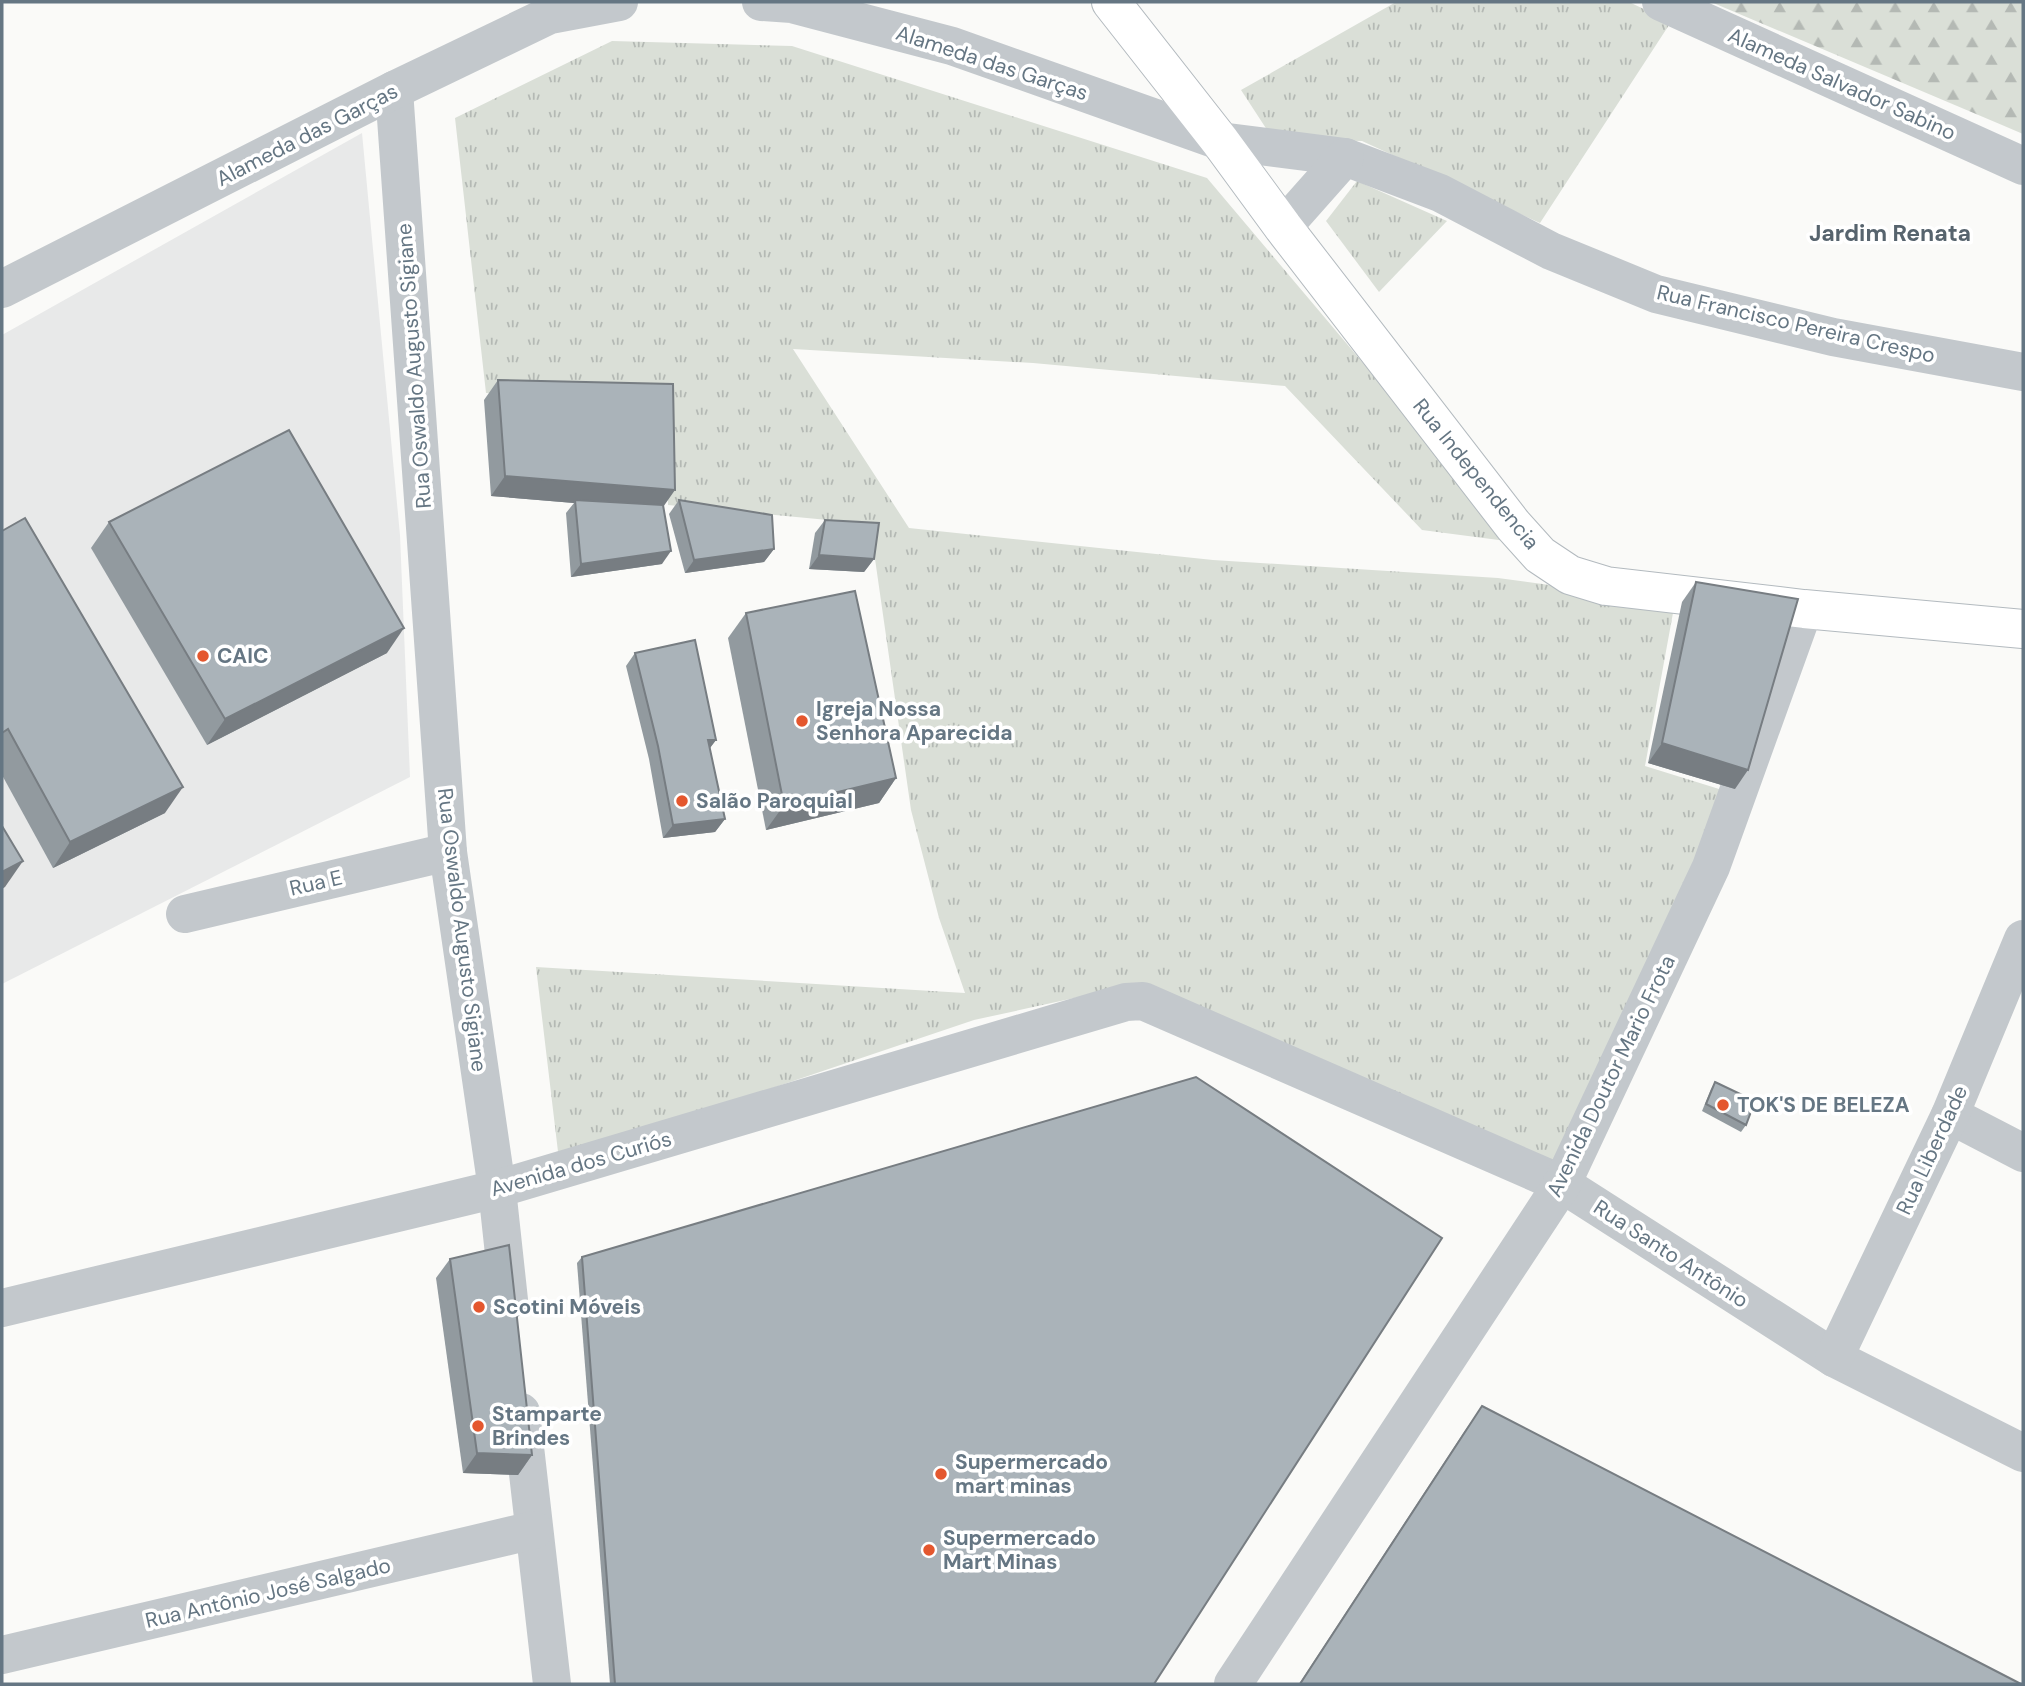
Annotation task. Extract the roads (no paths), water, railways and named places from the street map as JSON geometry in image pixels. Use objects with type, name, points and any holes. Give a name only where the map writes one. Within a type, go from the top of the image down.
[{"type":"street","name":"Alameda das Garças","points":[[2,289],[394,90],[550,15],[619,2]]},
{"type":"street","name":"Alameda das Garças","points":[[761,2],[792,4],[952,46],[1220,141]]},
{"type":"street","name":"Rua Independencia","points":[[1111,2],[1513,525],[1540,555],[1570,575],[1606,586],[1804,609],[2023,629]]},
{"type":"street","name":"Alameda Salvador Sabino","points":[[1661,2],[2023,166]]},
{"type":"street","name":"Rua Oswaldo Augusto Sigiane","points":[[394,90],[448,852],[497,1189],[513,1339]]},
{"type":"street","name":"Rua Francisco Pereira Crespo","points":[[1220,141],[1345,156],[1440,193],[1550,251],[1656,294],[1833,337],[2023,373]]},
{"type":"street","points":[[1283,227],[1345,156]]},
{"type":"street","name":"Avenida Doutor Mario Frota","points":[[1233,1684],[1562,1184],[1711,867],[1804,609]]},
{"type":"street","name":"Rua E","points":[[185,914],[448,852]]},
{"type":"street","name":"Rua Liberdade","points":[[1834,1358],[1950,1115],[2023,939]]},
{"type":"street","name":"Avenida dos Curiós","points":[[2,1308],[497,1189],[1126,1002],[1143,1001],[1155,1006]]},
{"type":"street","name":"Rua Santo Antônio","points":[[1155,1006],[1562,1184],[1834,1358],[2023,1453]]},
{"type":"street","points":[[1950,1115],[2023,1153]]},
{"type":"street","points":[[518,1380],[552,1684]]},
{"type":"street","name":"Rua Antônio José Salgado","points":[[2,1655],[534,1531]]},
{"type":"place","name":"CAIC","points":[[203,656]]},
{"type":"place","name":"Igreja Nossa Senhora Aparecida","points":[[802,721]]},
{"type":"place","name":"Salão Paroquial","points":[[682,801]]},
{"type":"place","name":"TOK'S DE BELEZA","points":[[1723,1105]]},
{"type":"place","name":"Scotini Móveis","points":[[479,1307]]},
{"type":"place","name":"Stamparte Brindes","points":[[478,1426]]},
{"type":"place","name":"Supermercado mart minas","points":[[941,1474]]},
{"type":"place","name":"Supermercado Mart Minas","points":[[929,1550]]},
{"type":"district","name":"Jardim Renata","points":[[1890,233]]}]
